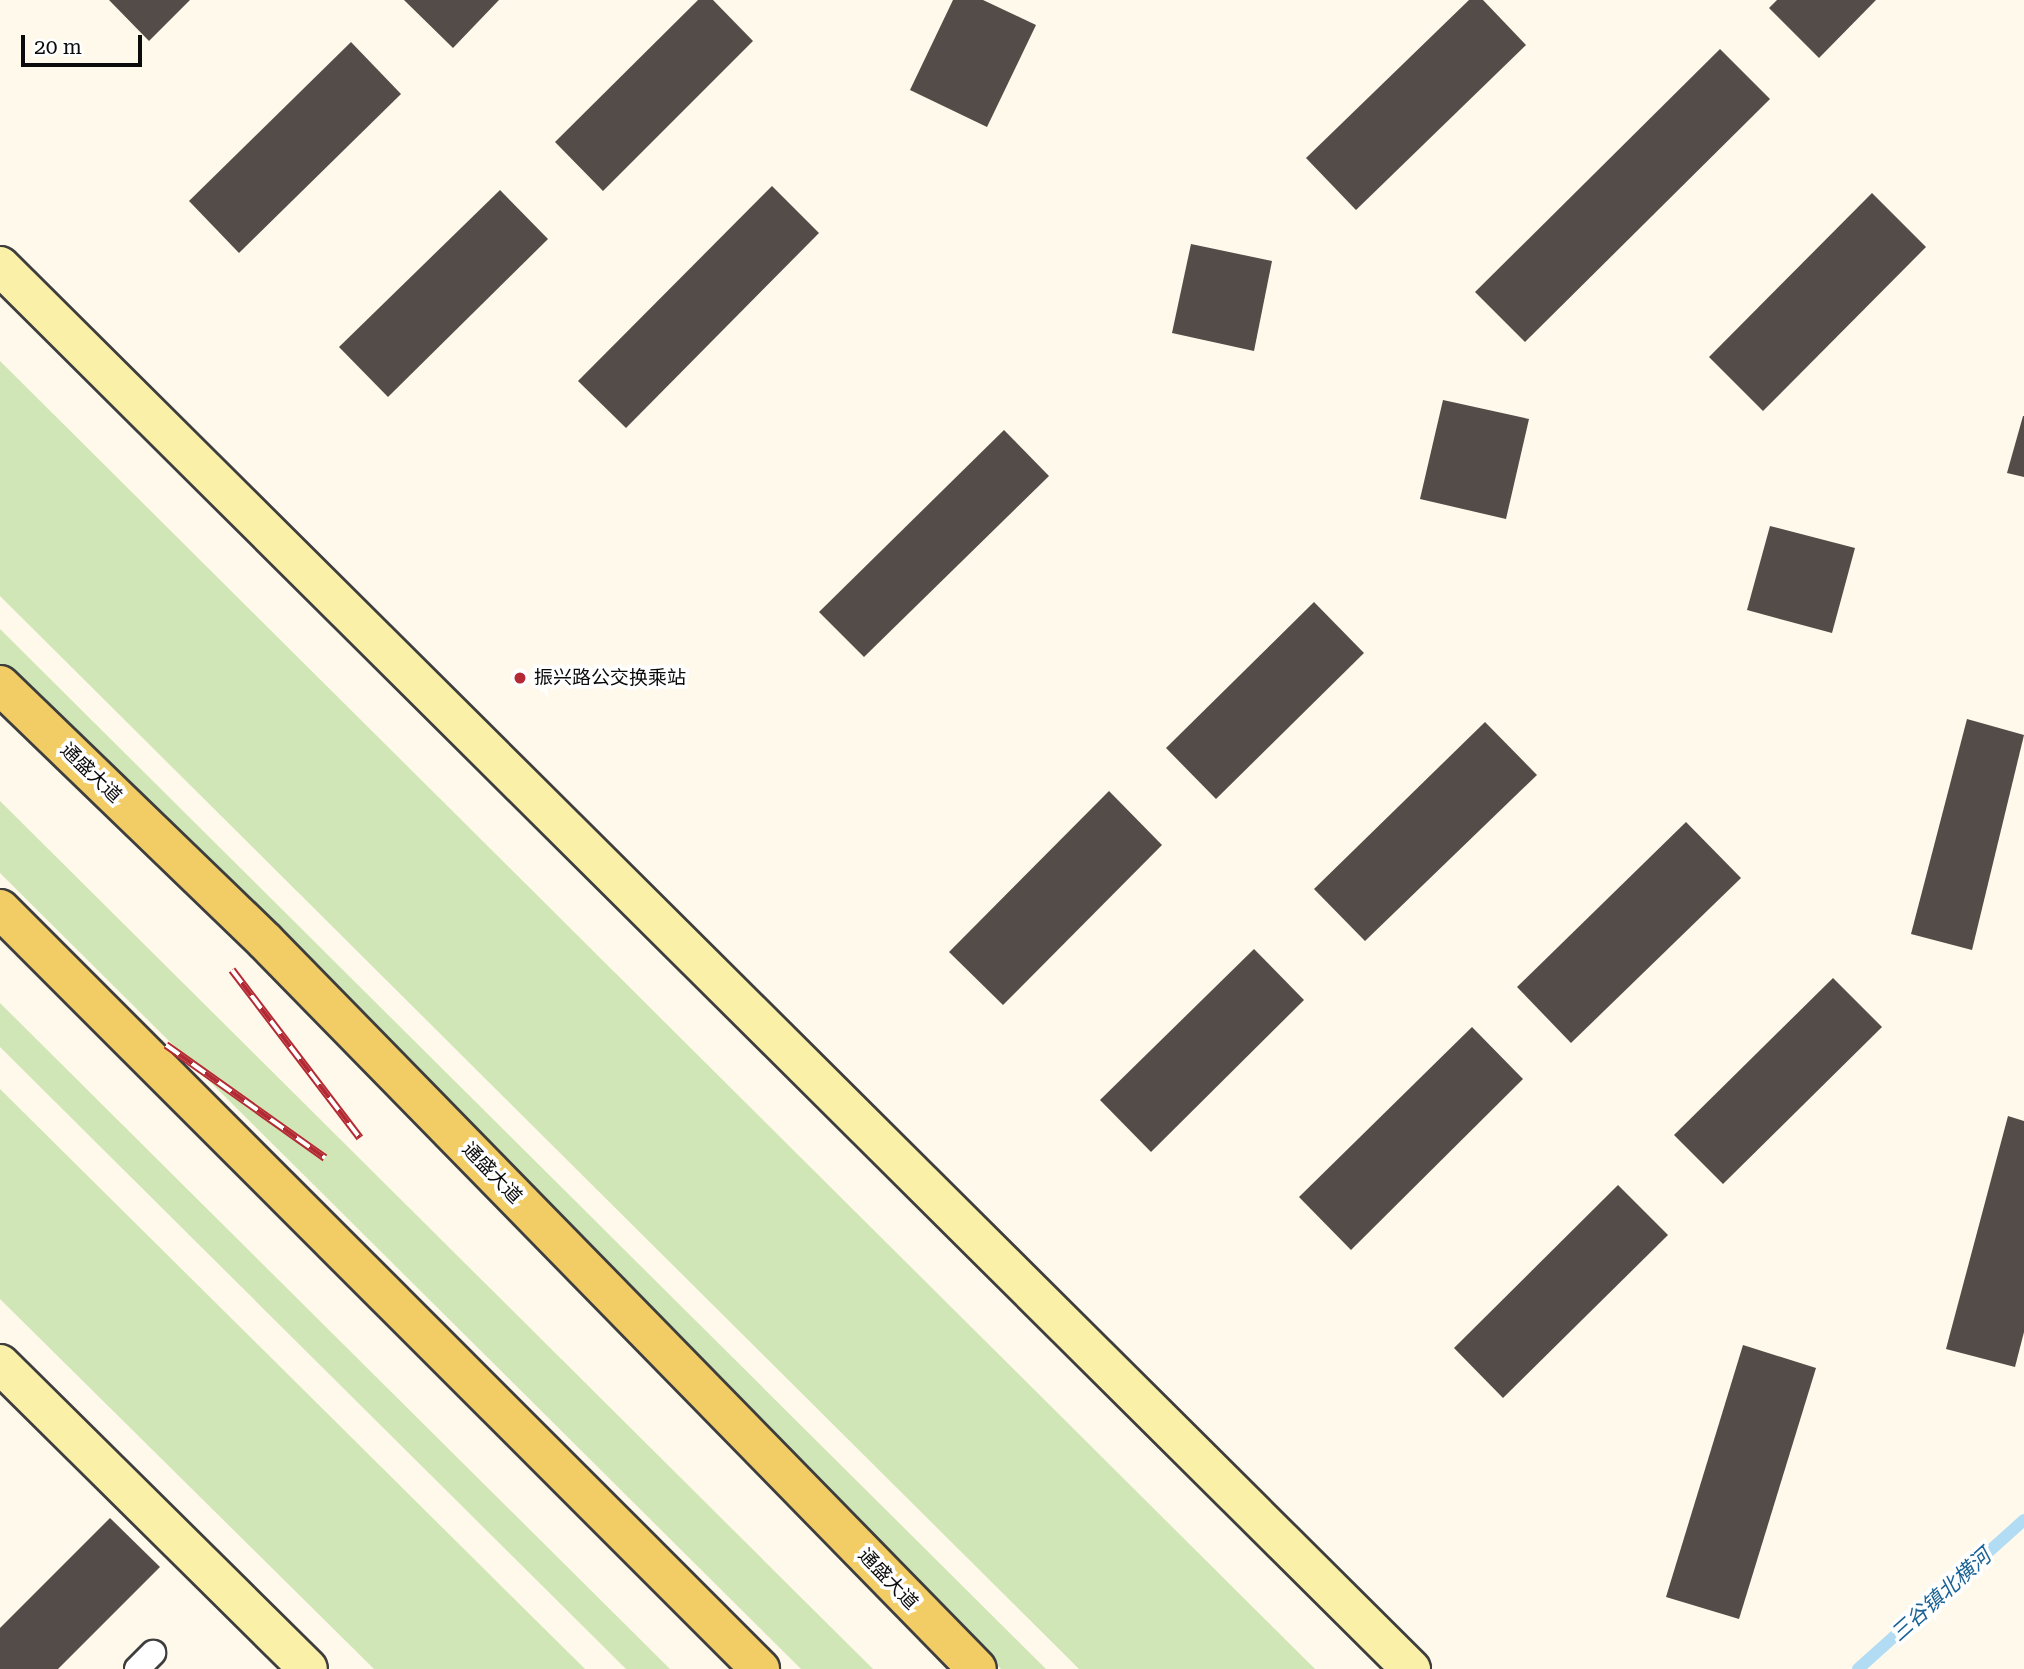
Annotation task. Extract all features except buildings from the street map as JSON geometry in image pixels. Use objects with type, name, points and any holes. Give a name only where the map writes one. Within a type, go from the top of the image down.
[{"type":"main road","name":"通盛大道","points":[[0,685],[265,941],[977,1669]]},
{"type":"main road","points":[[0,909],[760,1669]]},
{"type":"street","points":[[0,266],[1411,1669]]},
{"type":"street","points":[[0,1364],[308,1669]]},
{"type":"green space","points":[[0,361],[1315,1669],[1079,1669],[0,596]]},
{"type":"green space","points":[[0,629],[1046,1669],[1001,1669],[0,675]]},
{"type":"green space","points":[[0,801],[873,1669],[801,1669],[0,873]]},
{"type":"green space","points":[[0,1003],[670,1669],[626,1669],[0,1047]]},
{"type":"green space","points":[[0,1089],[585,1669],[374,1669],[0,1299]]},
{"type":"waterway","name":"三谷镇北横河","points":[[1858,1669],[2024,1520]]},
{"type":"railway","points":[[232,970],[360,1138]]},
{"type":"railway","points":[[166,1045],[325,1158]]},
{"type":"place","name":"振兴路公交换乘站","points":[[520,678]]}]
